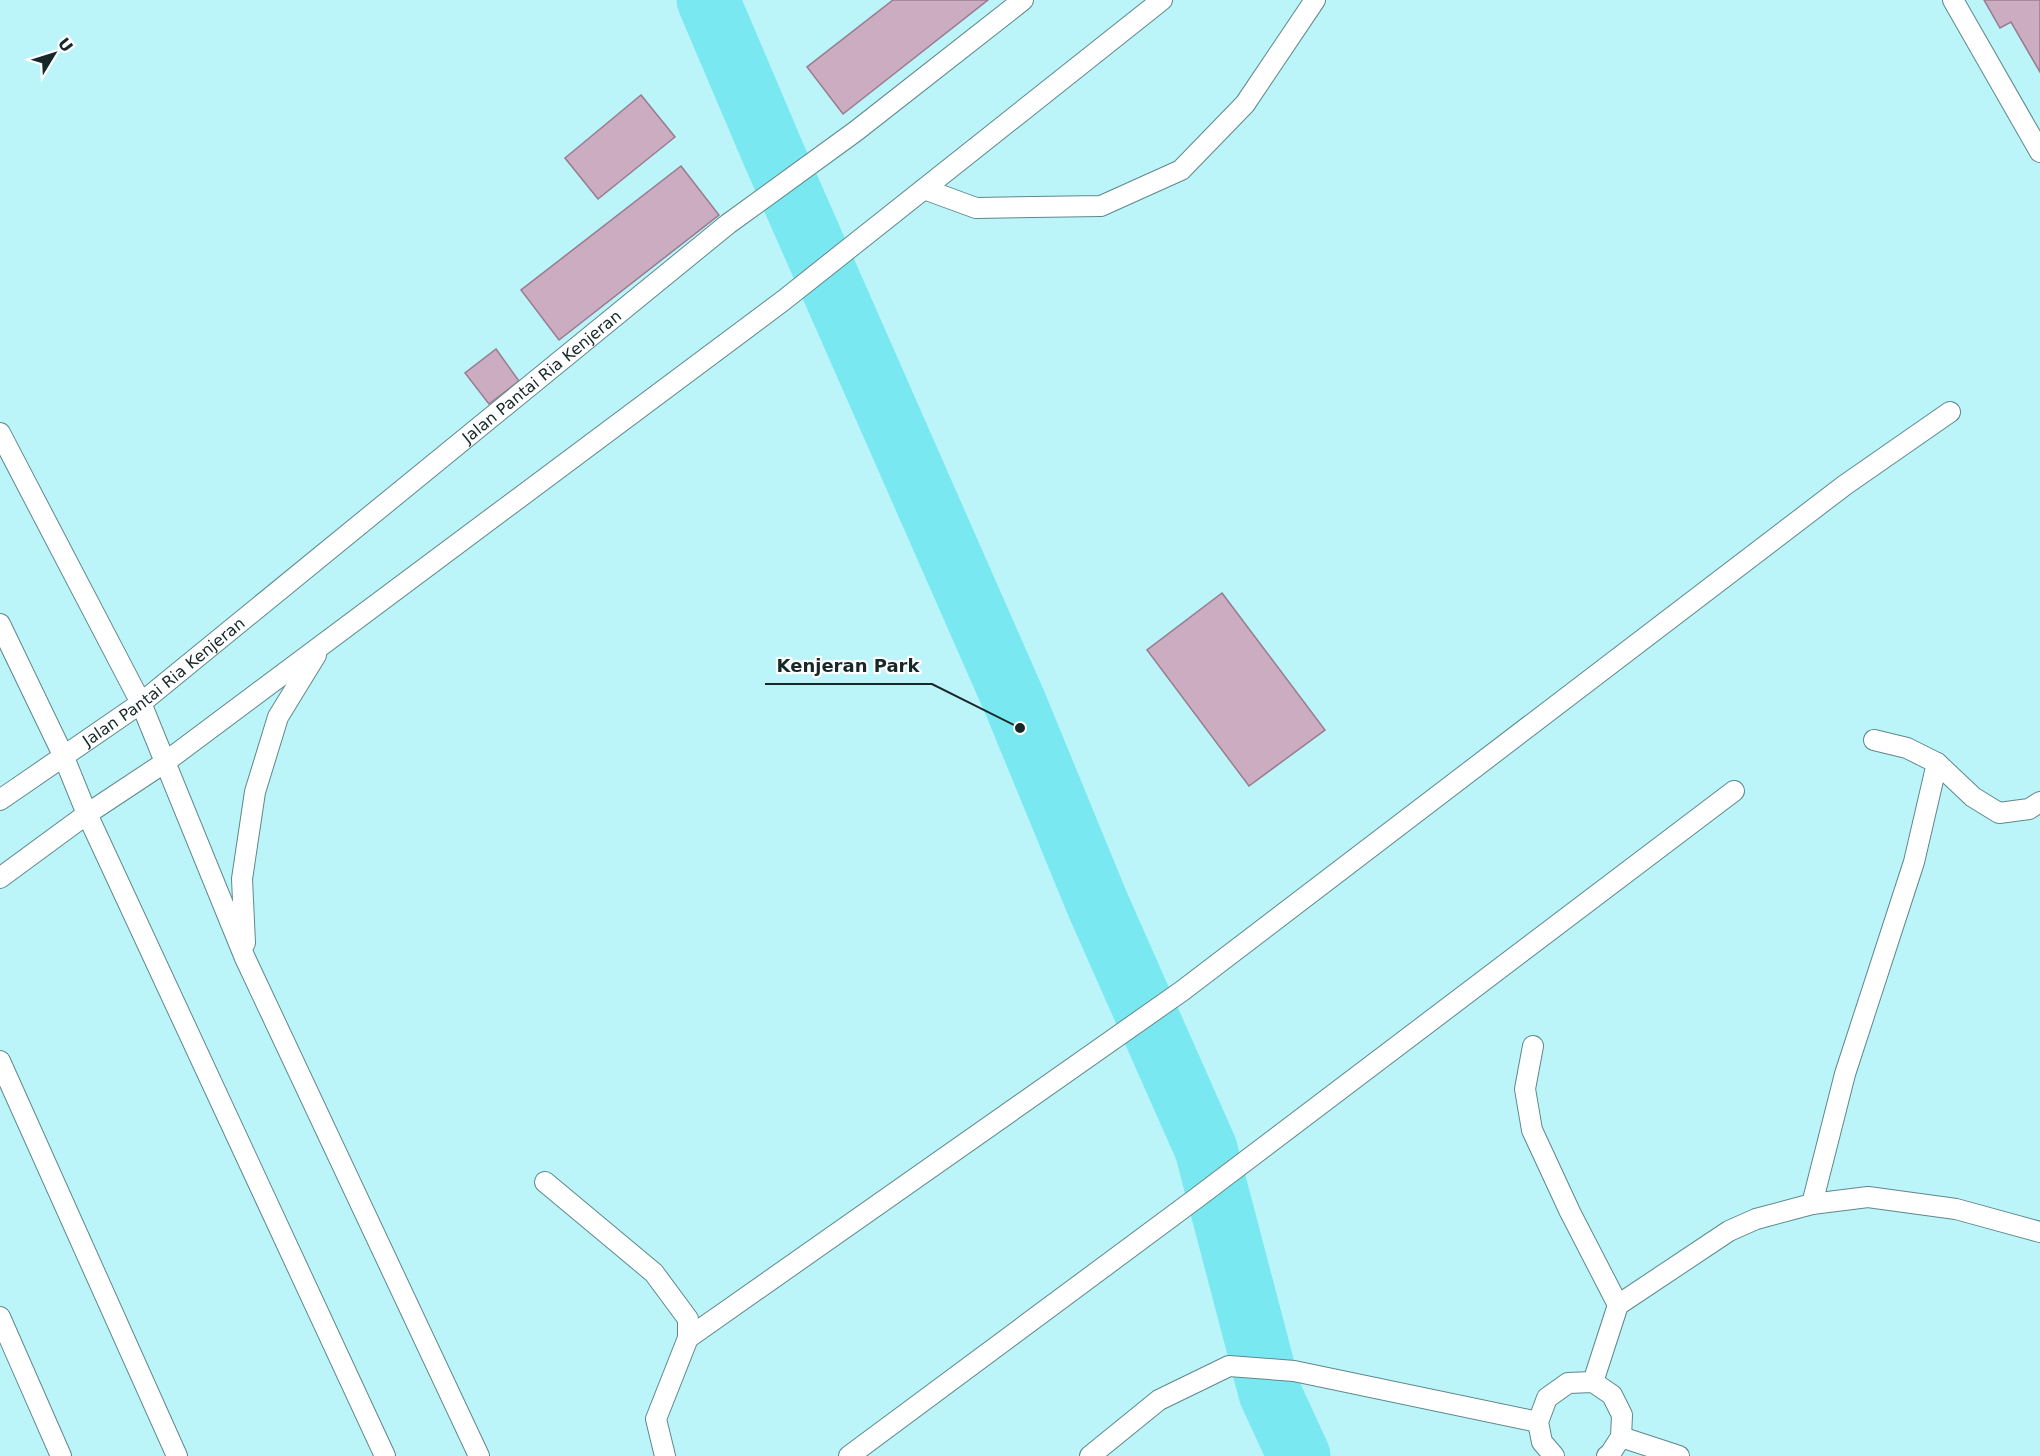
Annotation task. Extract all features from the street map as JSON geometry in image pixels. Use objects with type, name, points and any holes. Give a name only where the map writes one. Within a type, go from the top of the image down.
[{"type":"lane","name":"Jalan Pantai Ria Kenjeran","points":[[0,800],[141,703],[728,224],[856,131],[1023,0]]},
{"type":"lane","points":[[0,878],[87,814],[164,764],[784,300],[1161,0]]},
{"type":"lane","points":[[924,189],[976,208],[1101,206],[1181,170],[1245,104],[1315,0]]},
{"type":"lane","points":[[1953,0],[2040,152]]},
{"type":"lane","points":[[688,1338],[1182,992],[1845,485],[1950,412]]},
{"type":"lane","points":[[2,443],[141,703],[245,958],[479,1456]]},
{"type":"lane","points":[[0,624],[63,755],[87,814],[385,1456]]},
{"type":"lane","points":[[245,958],[242,879],[255,792],[278,717],[322,645]]},
{"type":"lane","points":[[1874,740],[1907,748],[1937,764],[1973,797],[1999,813],[2029,809],[2040,802]]},
{"type":"lane","points":[[1812,1204],[1845,1074],[1914,862],[1937,764]]},
{"type":"lane","points":[[849,1456],[875,1447],[1198,1197],[1734,791]]},
{"type":"lane","points":[[1533,1047],[1525,1089],[1532,1130],[1570,1212],[1618,1305]]},
{"type":"lane","points":[[0,1061],[177,1456]]},
{"type":"lane","points":[[546,1182],[654,1273],[688,1319],[688,1338],[656,1419],[665,1456]]},
{"type":"lane","points":[[1593,1382],[1618,1305],[1729,1230],[1756,1219],[1812,1204],[1868,1197],[1956,1209],[2040,1232]]},
{"type":"lane","points":[[0,1317],[61,1456]]},
{"type":"lane","points":[[1090,1456],[1159,1400],[1229,1366],[1294,1371],[1538,1422]]},
{"type":"lane","points":[[1554,1456],[1542,1442],[1538,1422],[1546,1398],[1568,1383],[1593,1382],[1612,1395],[1622,1415],[1621,1437],[1607,1456]]},
{"type":"lane","points":[[1621,1437],[1679,1456]]},
{"type":"shaded area","points":[[0,0],[2040,0],[2040,1456],[0,1456]]},
{"type":"building","points":[[893,0],[988,0],[843,114],[807,67]]},
{"type":"building","points":[[1984,0],[2040,0],[2040,72],[2011,22],[2000,28]]},
{"type":"building","points":[[641,95],[675,137],[598,199],[565,158]]},
{"type":"building","points":[[681,166],[719,215],[559,340],[521,290]]},
{"type":"building","points":[[496,349],[519,381],[489,404],[465,373]]},
{"type":"building","points":[[1222,593],[1325,730],[1249,786],[1147,650]]},
{"type":"waterway","points":[[708,0],[1015,703],[1098,905],[1206,1149],[1270,1393],[1299,1456]]},
{"type":"place","name":"Kenjeran Park","points":[[1020,728]]}]
